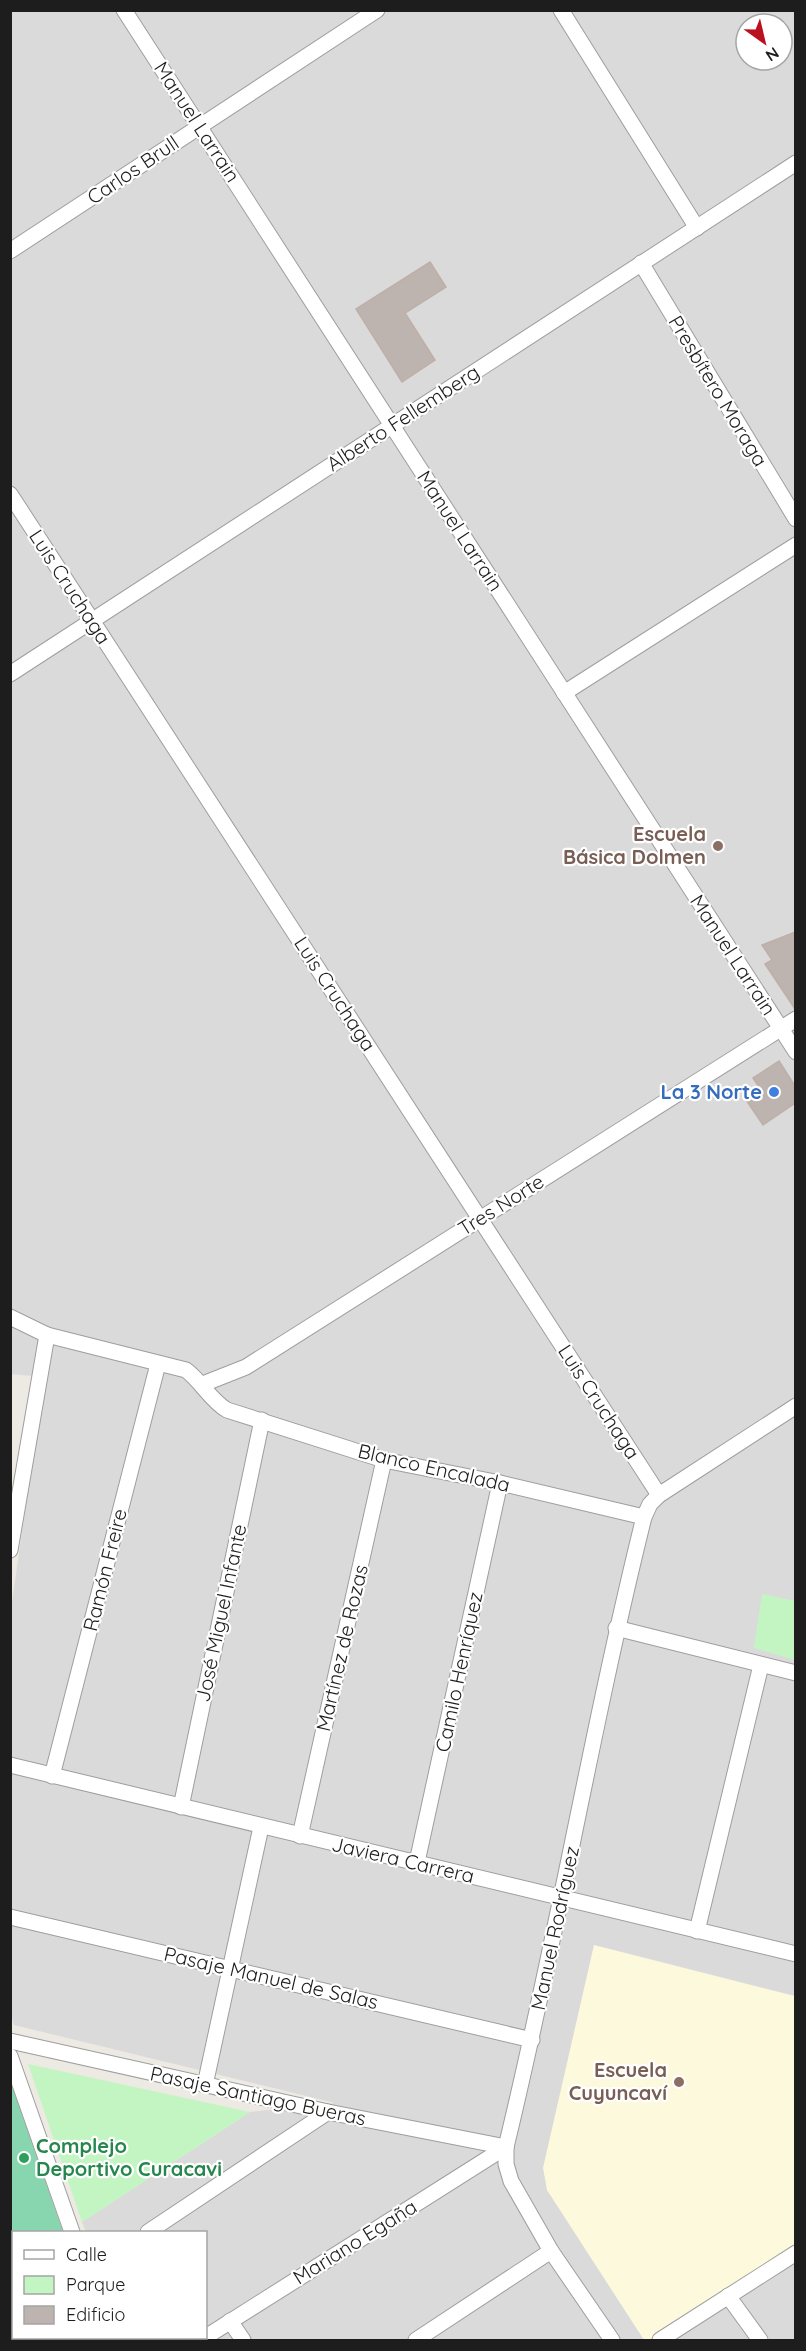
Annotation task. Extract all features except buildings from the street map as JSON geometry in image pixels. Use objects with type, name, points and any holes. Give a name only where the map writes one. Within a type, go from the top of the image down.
[{"type":"street","name":"Manuel Larrain","points":[[124,10],[795,1052]]},
{"type":"street","name":"Carlos Brull","points":[[10,252],[377,10]]},
{"type":"street","points":[[561,10],[697,228]]},
{"type":"street","name":"Alberto Fellemberg","points":[[10,674],[795,163]]},
{"type":"street","name":"Presbítero Moraga","points":[[641,263],[795,519]]},
{"type":"street","name":"Luis Cruchaga","points":[[10,494],[658,1495]]},
{"type":"street","points":[[564,693],[795,545]]},
{"type":"street","name":"Tres Norte","points":[[203,1384],[246,1367],[795,1018]]},
{"type":"street","name":"Blanco Encalada","points":[[10,1317],[47,1335],[186,1370],[203,1384],[219,1405],[227,1410],[384,1460],[500,1483],[644,1517]]},
{"type":"street","points":[[10,1550],[47,1335]]},
{"type":"street","name":"Ramón Freire","points":[[52,1776],[158,1364]]},
{"type":"street","points":[[658,1495],[795,1406]]},
{"type":"street","name":"José Miguel Infante","points":[[180,1807],[262,1420]]},
{"type":"street","name":"Martínez de Rozas","points":[[300,1836],[384,1460]]},
{"type":"street","name":"Camilo Henríquez","points":[[417,1862],[500,1483]]},
{"type":"street","name":"Manuel Rodríguez","points":[[612,2340],[551,2252],[511,2181],[506,2164],[506,2147],[532,2040],[616,1628],[644,1517],[650,1504],[658,1495]]},
{"type":"street","points":[[616,1628],[795,1673]]},
{"type":"street","points":[[697,1931],[761,1665]]},
{"type":"street","name":"Javiera Carrera","points":[[10,1765],[795,1954]]},
{"type":"street","points":[[205,2085],[261,1827]]},
{"type":"street","name":"Pasaje Manuel de Salas","points":[[10,1917],[532,2040]]},
{"type":"street","name":"Pasaje Santiago Bueras","points":[[10,2041],[328,2112],[506,2147]]},
{"type":"street","points":[[10,2056],[72,2231]]},
{"type":"street","points":[[150,2231],[328,2112]]},
{"type":"street","name":"Mariano Egaña","points":[[207,2336],[506,2147]]},
{"type":"street","points":[[416,2340],[551,2252]]},
{"type":"street","points":[[660,2340],[795,2253]]},
{"type":"street","points":[[728,2296],[760,2340]]},
{"type":"street","points":[[230,2321],[243,2340]]},
{"type":"shaded area","points":[[10,11],[795,11],[795,2340],[111,2340],[207,2339],[207,2231],[86,2231],[82,2222],[250,2112],[335,2103],[14,2025],[11,2014],[10,1616],[44,1377],[10,1374]]},
{"type":"shaded area","name":"Escuela Cuyuncaví","points":[[594,1945],[795,1996],[795,2248],[656,2340],[644,2340],[547,2190],[543,2168]]},
{"type":"green space","points":[[762,1594],[795,1601],[795,1660],[754,1648]]},
{"type":"green space","points":[[28,2064],[250,2112],[82,2222]]},
{"type":"green space","name":"Complejo Deportivo Curacavi","points":[[11,2083],[63,2231],[12,2231],[12,2339],[87,2340],[11,2340]]},
{"type":"place","name":"Escuela Básica Dolmen","points":[[718,846]]},
{"type":"place","name":"La 3 Norte","points":[[774,1092]]},
{"type":"place","name":"Escuela Cuyuncaví","points":[[679,2082]]},
{"type":"place","name":"Complejo Deportivo Curacavi","points":[[24,2158]]}]
